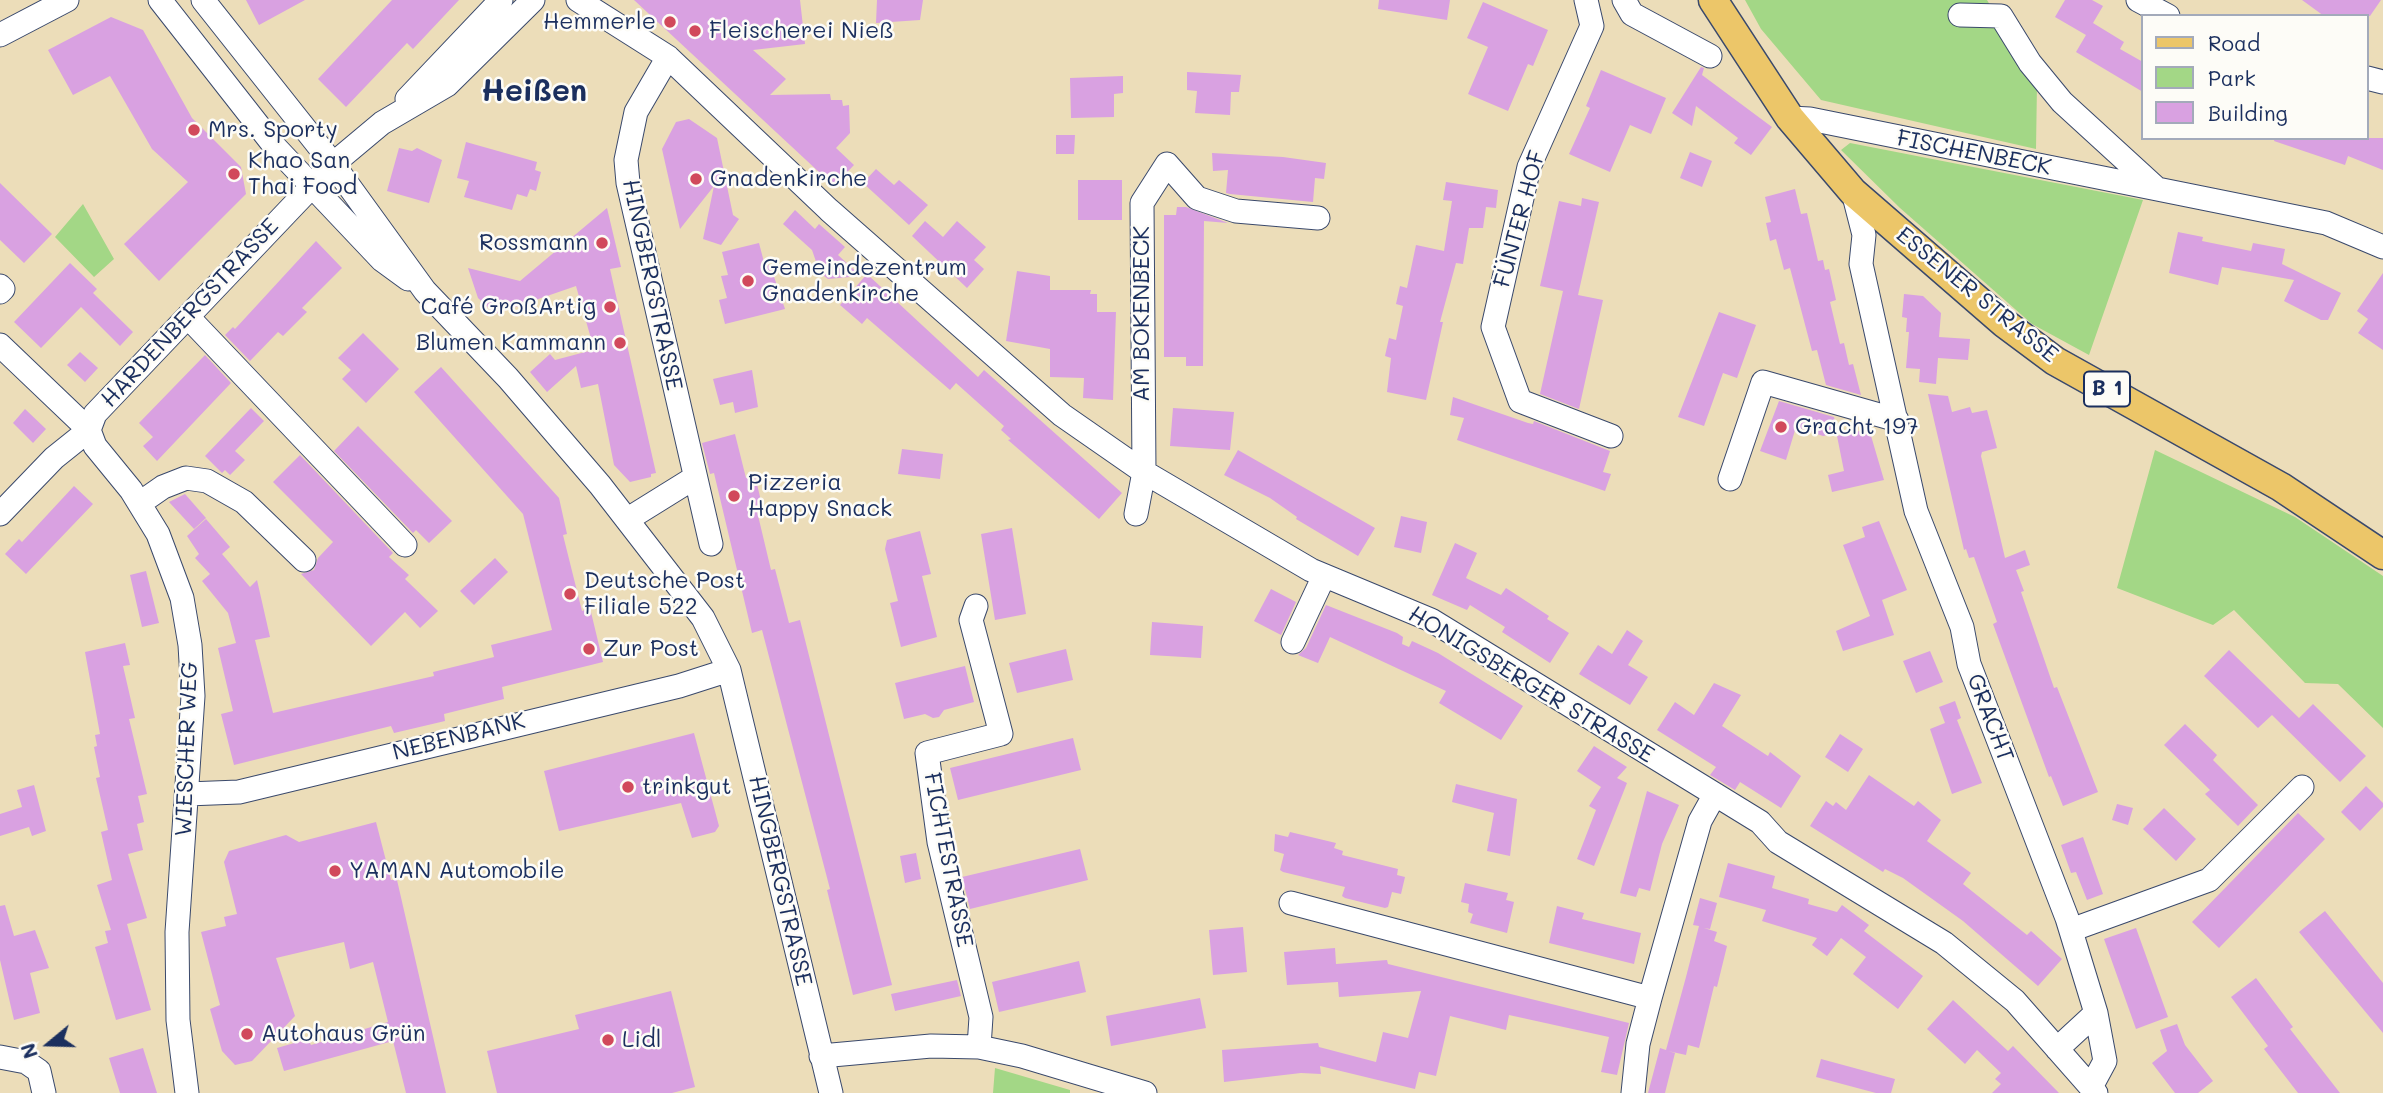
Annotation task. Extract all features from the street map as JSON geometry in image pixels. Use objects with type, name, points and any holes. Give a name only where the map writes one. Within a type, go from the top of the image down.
[{"type":"main road","name":"ESSENER STRASSE","points":[[1713,0],[1790,118],[1853,192],[2004,323],[2055,360],[2281,487],[2383,555]]},
{"type":"street","points":[[0,35],[67,0]]},
{"type":"street","points":[[160,0],[276,148],[382,260],[425,291]]},
{"type":"street","points":[[203,0],[334,164],[425,291]]},
{"type":"street","name":"HARDENBERGSTRASSE","points":[[0,514],[54,458],[89,430],[95,414],[334,164],[389,118],[501,0]]},
{"type":"street","name":"HARDENBERGSTRASSE","points":[[389,118],[447,85],[533,0]]},
{"type":"street","name":"HONIGSBERGER STRASSE","points":[[578,0],[668,57],[829,210],[1062,415],[1144,472],[1324,576],[1431,620],[1760,822],[1778,842],[1944,943],[2015,1001],[2094,1090]]},
{"type":"street","name":"FÜNTER HOF","points":[[1586,0],[1592,26],[1529,167],[1493,327],[1520,401],[1611,436]]},
{"type":"street","points":[[1624,0],[1632,14],[1710,56]]},
{"type":"street","points":[[2138,0],[2164,14]]},
{"type":"street","points":[[1960,15],[2001,16],[2030,63],[2062,102],[2158,190]]},
{"type":"street","name":"HINGBERGSTRASSE","points":[[668,57],[636,112],[626,160],[628,183],[710,544]]},
{"type":"street","name":"FISCHENBECK","points":[[1790,118],[1810,119],[2326,223],[2383,247]]},
{"type":"street","name":"AM BOKENBECK","points":[[1136,514],[1144,472],[1142,203],[1167,164],[1197,198],[1236,211],[1318,218]]},
{"type":"street","name":"GRACHT","points":[[1853,192],[1864,235],[1861,264],[1916,511],[1962,627],[1969,664],[2071,930],[2096,1013],[2105,1061],[2094,1090]]},
{"type":"street","points":[[0,286],[4,289],[0,292]]},
{"type":"street","name":"HINGBERGSTRASSE","points":[[425,291],[508,378],[628,519],[703,618],[729,670],[831,1093]]},
{"type":"street","points":[[188,317],[405,545]]},
{"type":"street","name":"WIESCHER WEG","points":[[0,345],[89,430],[96,446],[139,503],[158,534],[182,598],[190,645],[193,696],[177,932],[178,1020],[187,1093]]},
{"type":"street","points":[[1730,479],[1763,382],[1897,420]]},
{"type":"street","points":[[139,503],[163,487],[186,478],[207,481],[244,502],[304,560]]},
{"type":"street","points":[[628,519],[694,478]]},
{"type":"street","points":[[1293,642],[1324,576]]},
{"type":"street","name":"FICHTESTRASSE","points":[[976,606],[971,620],[1002,734],[927,753],[939,842],[981,1017],[979,1047]]},
{"type":"street","name":"NEBENBANK","points":[[187,794],[239,792],[679,686],[729,670]]},
{"type":"street","points":[[2071,930],[2209,880],[2302,787]]},
{"type":"street","points":[[1633,1093],[1638,1044],[1650,998],[1700,821],[1714,796]]},
{"type":"street","points":[[1291,903],[1650,998]]},
{"type":"street","points":[[2057,1049],[2096,1013]]},
{"type":"street","points":[[821,1056],[931,1046],[979,1047],[1022,1056],[1145,1093]]},
{"type":"street","points":[[0,1057],[26,1062],[39,1071],[44,1093]]},
{"type":"green space","points":[[1745,0],[1987,0],[2037,84],[2036,149],[1821,100],[1761,29]]},
{"type":"green space","points":[[1850,143],[2143,200],[2089,355],[2032,324],[1900,208],[1841,150]]},
{"type":"green space","points":[[83,204],[114,259],[94,277],[55,237]]},
{"type":"green space","points":[[2155,450],[2295,517],[2383,576],[2383,728],[2338,684],[2305,683],[2234,610],[2213,625],[2117,588]]},
{"type":"green space","points":[[995,1068],[1070,1090],[1070,1093],[993,1093]]},
{"type":"building","points":[[246,0],[305,0],[259,25]]},
{"type":"building","points":[[392,0],[459,0],[413,49],[407,43],[346,107],[318,79]]},
{"type":"building","points":[[634,0],[800,0],[805,44],[753,50],[786,79],[770,95],[830,94],[831,100],[842,100],[843,106],[849,105],[850,133],[836,148],[854,165],[834,186]]},
{"type":"building","points":[[877,0],[923,0],[920,20],[876,23]]},
{"type":"building","points":[[1379,0],[1450,0],[1447,20],[1378,9]]},
{"type":"building","points":[[2065,0],[2092,0],[2103,6],[2093,23],[2124,42],[2120,49],[2142,61],[2142,91],[2076,52],[2086,35],[2055,17]]},
{"type":"building","points":[[2302,0],[2381,0],[2370,16],[2321,14]]},
{"type":"building","points":[[1483,2],[1548,30],[1533,66],[1528,64],[1508,111],[1468,94],[1488,47],[1467,38]]},
{"type":"building","points":[[111,17],[143,30],[192,118],[241,167],[246,194],[159,281],[124,244],[188,182],[152,149],[110,76],[73,95],[48,50]]},
{"type":"building","points":[[1701,67],[1704,68],[1702,75],[1772,127],[1751,155],[1734,143],[1738,138],[1696,106],[1692,126],[1672,113]]},
{"type":"building","points":[[1601,70],[1666,98],[1651,134],[1630,125],[1610,172],[1569,154],[1590,108],[1586,106]]},
{"type":"building","points":[[1187,72],[1241,75],[1239,92],[1231,92],[1230,115],[1195,113],[1197,91],[1187,90]]},
{"type":"building","points":[[1123,76],[1123,93],[1114,94],[1114,117],[1071,118],[1070,78]]},
{"type":"building","name":"Gnadenkirche","points":[[689,119],[717,138],[733,215],[739,219],[721,245],[703,239],[714,186],[680,229],[662,149],[676,122]]},
{"type":"building","points":[[1056,135],[1075,135],[1074,154],[1056,154]]},
{"type":"building","points":[[2383,138],[2383,170],[2348,156],[2345,165],[2274,141]]},
{"type":"building","points":[[466,142],[537,162],[535,170],[541,172],[536,191],[530,189],[527,197],[517,194],[512,210],[464,197],[469,181],[457,178]]},
{"type":"building","points":[[399,148],[412,151],[417,148],[442,160],[429,203],[387,191]]},
{"type":"building","points":[[1690,152],[1712,161],[1702,187],[1680,178]]},
{"type":"building","points":[[1212,153],[1283,157],[1326,163],[1324,179],[1315,178],[1313,202],[1230,194],[1226,193],[1228,170],[1213,171]]},
{"type":"building","points":[[876,169],[894,185],[899,180],[928,205],[909,225],[863,183]]},
{"type":"building","points":[[1078,180],[1122,180],[1122,220],[1078,220]]},
{"type":"building","points":[[1446,182],[1498,190],[1496,208],[1486,207],[1483,228],[1469,228],[1463,264],[1456,263],[1440,322],[1443,322],[1426,400],[1387,392],[1391,358],[1385,356],[1389,338],[1396,340],[1403,306],[1396,304],[1400,286],[1407,288],[1416,245],[1444,251],[1452,201],[1443,200]]},
{"type":"building","points":[[0,183],[52,234],[24,263],[0,240]]},
{"type":"building","points":[[1795,189],[1801,214],[1807,213],[1818,261],[1823,260],[1825,270],[1829,269],[1836,300],[1830,302],[1840,344],[1844,343],[1849,365],[1853,364],[1861,395],[1826,385],[1817,350],[1812,351],[1790,268],[1784,270],[1776,239],[1770,241],[1766,223],[1771,222],[1765,197]]},
{"type":"building","points":[[1582,198],[1599,202],[1578,295],[1603,300],[1579,409],[1540,394],[1563,291],[1540,286],[1559,201],[1581,206]]},
{"type":"building","points":[[1177,207],[1186,207],[1228,223],[1204,221],[1203,366],[1186,366],[1186,357],[1164,357],[1164,215],[1176,215]]},
{"type":"building","points":[[607,208],[621,267],[610,269],[656,473],[651,474],[651,477],[630,482],[614,465],[598,384],[581,388],[576,366],[547,392],[530,372],[550,354],[555,360],[589,351],[588,343],[592,342],[576,286],[495,314],[478,298],[468,268],[520,281]]},
{"type":"building","points":[[795,210],[815,229],[819,224],[845,247],[838,255],[861,276],[828,279],[820,273],[812,250],[783,224]]},
{"type":"building","points":[[925,221],[943,237],[957,221],[986,247],[974,260],[984,269],[967,288],[912,236]]},
{"type":"building","points":[[2178,232],[2203,237],[2202,241],[2251,251],[2253,243],[2285,249],[2282,264],[2341,293],[2328,320],[2321,320],[2284,301],[2294,280],[2222,267],[2218,285],[2169,273]]},
{"type":"building","points":[[316,241],[342,268],[302,308],[307,312],[283,336],[278,332],[250,361],[225,335],[233,327],[235,329]]},
{"type":"building","name":"Gemeindezentrum Gnadenkirche","points":[[759,243],[765,266],[770,265],[785,309],[725,324],[719,300],[727,298],[721,276],[728,275],[722,252]]},
{"type":"building","points":[[70,263],[97,289],[93,293],[133,332],[120,346],[81,307],[41,348],[14,322]]},
{"type":"building","points":[[1017,271],[1050,276],[1050,290],[1091,290],[1090,294],[1097,294],[1097,312],[1116,312],[1113,400],[1083,398],[1084,378],[1050,377],[1050,349],[1006,341]]},
{"type":"building","points":[[2383,273],[2383,350],[2358,333],[2368,319],[2357,311]]},
{"type":"building","points":[[867,274],[978,377],[984,370],[1122,493],[1099,519],[1008,440],[1011,439],[1001,430],[1004,426],[956,383],[950,390],[867,318],[862,324],[840,305]]},
{"type":"building","points":[[1904,294],[1923,296],[1941,313],[1939,337],[1970,339],[1968,360],[1938,358],[1936,384],[1919,382],[1920,369],[1906,368],[1909,332],[1906,332],[1907,318],[1902,317]]},
{"type":"building","points":[[1719,312],[1756,325],[1737,378],[1723,373],[1704,426],[1678,417]]},
{"type":"building","points":[[363,333],[399,369],[366,403],[342,379],[351,370],[338,358]]},
{"type":"building","points":[[80,352],[98,368],[85,382],[67,365]]},
{"type":"building","points":[[205,355],[231,383],[157,461],[143,446],[153,437],[139,423]]},
{"type":"building","points":[[441,367],[559,498],[567,534],[563,535],[582,611],[590,608],[603,662],[502,687],[504,699],[444,714],[445,721],[394,733],[391,726],[234,765],[221,714],[233,711],[218,648],[236,643],[228,613],[202,581],[210,574],[195,558],[199,554],[187,536],[206,519],[230,547],[222,554],[250,587],[257,580],[270,637],[255,640],[273,713],[434,676],[433,672],[494,657],[491,645],[552,630],[523,514],[414,392]]},
{"type":"building","points":[[752,370],[758,407],[735,413],[733,402],[720,405],[713,379]]},
{"type":"building","points":[[1928,394],[1948,396],[1952,412],[1970,407],[1972,413],[1987,410],[1997,448],[1982,452],[1981,456],[2005,558],[2025,550],[2030,565],[2016,570],[2024,591],[2021,592],[2054,688],[2057,687],[2098,792],[2063,806],[2051,776],[2049,777],[1993,624],[1997,622],[1974,557],[1969,558],[1966,549],[1964,550]]},
{"type":"building","points":[[1453,397],[1528,423],[1533,424],[1534,421],[1610,451],[1603,472],[1611,474],[1605,491],[1457,440],[1464,418],[1450,415]]},
{"type":"building","name":"Gracht 197","points":[[1779,401],[1834,417],[1838,433],[1823,436],[1796,427],[1786,460],[1760,451]]},
{"type":"building","points":[[251,408],[264,421],[235,451],[245,460],[230,475],[225,470],[222,473],[205,456]]},
{"type":"building","points":[[1173,408],[1234,412],[1230,450],[1170,446]]},
{"type":"building","points":[[25,409],[46,429],[33,443],[13,423]]},
{"type":"building","points":[[358,426],[452,521],[429,543],[416,530],[413,533],[334,451]]},
{"type":"building","points":[[1869,429],[1884,480],[1832,492],[1828,475],[1844,471],[1837,436]]},
{"type":"building","points":[[735,434],[746,478],[755,476],[762,505],[756,507],[771,570],[775,569],[789,623],[800,620],[892,985],[853,995],[827,890],[830,889],[762,630],[752,633],[714,473],[710,474],[702,443]]},
{"type":"building","points":[[902,449],[943,454],[940,479],[898,474]]},
{"type":"building","points":[[1238,450],[1375,528],[1358,556],[1296,519],[1297,517],[1270,498],[1224,475]]},
{"type":"building","points":[[300,455],[393,553],[389,557],[409,575],[405,579],[438,611],[420,628],[405,612],[371,646],[301,574],[314,570],[318,558],[333,542],[273,482]]},
{"type":"building","points":[[74,486],[93,504],[26,574],[5,554],[19,539],[22,542]]},
{"type":"building","points":[[185,494],[206,518],[194,529],[169,502]]},
{"type":"building","points":[[1401,516],[1427,522],[1421,553],[1394,547]]},
{"type":"building","points":[[1879,521],[1907,590],[1882,600],[1894,635],[1843,651],[1836,631],[1870,616],[1843,545],[1865,537],[1862,527]]},
{"type":"building","points":[[1012,528],[1026,614],[995,620],[981,534]]},
{"type":"building","points":[[920,531],[931,574],[922,576],[937,637],[901,647],[890,603],[898,601],[885,549],[887,540]]},
{"type":"building","points":[[1455,543],[1477,553],[1466,578],[1501,595],[1506,588],[1549,616],[1547,619],[1569,633],[1550,663],[1502,632],[1505,627],[1470,605],[1467,610],[1432,595]]},
{"type":"building","points":[[495,558],[508,572],[474,605],[460,591]]},
{"type":"building","points":[[146,571],[159,623],[142,627],[130,575]]},
{"type":"building","points":[[1271,589],[1296,602],[1281,635],[1254,621]]},
{"type":"building","points":[[1326,605],[1397,633],[1403,637],[1402,644],[1409,647],[1412,641],[1438,653],[1523,706],[1501,740],[1439,703],[1446,691],[1330,637],[1318,663],[1298,655],[1306,648]]},
{"type":"building","points":[[1152,622],[1203,626],[1201,658],[1150,655]]},
{"type":"building","points":[[1627,630],[1643,641],[1628,665],[1648,677],[1630,705],[1579,674],[1598,645],[1612,654]]},
{"type":"building","points":[[125,643],[130,665],[123,666],[135,718],[129,719],[147,794],[138,796],[144,822],[137,824],[143,850],[128,854],[147,918],[127,924],[151,1010],[116,1020],[95,947],[108,943],[105,931],[111,930],[97,885],[112,880],[101,832],[108,830],[96,778],[100,777],[94,747],[97,746],[95,735],[100,734],[85,652]]},
{"type":"building","points":[[1066,649],[1073,680],[1017,693],[1009,663]]},
{"type":"building","points":[[2229,650],[2299,718],[2313,704],[2366,756],[2340,782],[2272,715],[2258,728],[2204,676]]},
{"type":"building","points":[[1930,651],[1943,682],[1916,693],[1903,661]]},
{"type":"building","points":[[965,666],[974,702],[944,710],[939,717],[933,718],[925,714],[904,719],[895,683]]},
{"type":"building","points":[[1714,683],[1741,695],[1722,726],[1768,756],[1770,752],[1801,776],[1781,808],[1740,782],[1735,790],[1710,775],[1716,767],[1657,730],[1675,702],[1694,715]]},
{"type":"building","points":[[1955,701],[1961,718],[1957,720],[1982,783],[1952,794],[1930,729],[1945,723],[1939,707]]},
{"type":"building","points":[[2185,724],[2217,755],[2213,760],[2258,805],[2238,826],[2205,794],[2210,790],[2164,745]]},
{"type":"building","name":"trinkgut","points":[[694,733],[719,826],[715,832],[692,838],[681,803],[559,831],[544,771]]},
{"type":"building","points":[[1840,734],[1863,749],[1848,772],[1825,757]]},
{"type":"building","points":[[1073,738],[1081,770],[958,800],[950,768]]},
{"type":"building","points":[[1594,746],[1627,767],[1617,778],[1627,783],[1594,866],[1577,859],[1596,810],[1589,806],[1601,787],[1577,771]]},
{"type":"building","points":[[1869,775],[1914,806],[1918,801],[1941,820],[1927,841],[1971,873],[1963,884],[2027,935],[2031,931],[2062,959],[2038,986],[1963,921],[1903,878],[1885,869],[1883,872],[1810,826],[1826,801],[1833,806],[1836,802],[1846,810]]},
{"type":"building","points":[[1456,784],[1517,799],[1510,856],[1487,851],[1494,813],[1452,802]]},
{"type":"building","points":[[34,785],[46,831],[32,836],[29,827],[0,836],[0,814],[22,807],[17,790]]},
{"type":"building","points":[[2366,786],[2383,803],[2383,807],[2360,831],[2341,812]]},
{"type":"building","points":[[1647,791],[1679,805],[1662,844],[1650,891],[1639,888],[1636,897],[1620,893]]},
{"type":"building","points":[[2117,804],[2133,808],[2128,825],[2112,820]]},
{"type":"building","points":[[2164,808],[2196,839],[2176,861],[2143,829]]},
{"type":"building","points":[[2298,813],[2325,839],[2219,948],[2192,922]]},
{"type":"building","points":[[376,822],[391,880],[397,880],[446,1093],[406,1093],[393,1041],[284,1071],[277,1048],[308,1039],[311,1045],[388,1022],[373,962],[350,969],[344,942],[276,958],[295,1016],[252,1061],[235,1065],[222,1051],[210,1009],[220,1005],[201,932],[226,926],[224,917],[237,914],[224,862],[229,851],[286,835],[299,842]]},
{"type":"building","points":[[1290,832],[1336,843],[1334,848],[1343,851],[1342,855],[1398,869],[1397,875],[1405,877],[1401,894],[1392,892],[1388,907],[1385,908],[1345,898],[1342,896],[1345,887],[1283,872],[1280,870],[1284,854],[1274,851],[1275,834],[1288,837]]},
{"type":"building","points":[[2083,837],[2103,894],[2087,900],[2076,872],[2071,873],[2061,845]]},
{"type":"building","points":[[1080,849],[1088,880],[970,909],[962,877]]},
{"type":"building","points":[[916,853],[921,879],[905,883],[900,856]]},
{"type":"building","points":[[1728,863],[1775,876],[1772,888],[1809,899],[1808,904],[1837,912],[1842,905],[1869,925],[1864,931],[1923,976],[1898,1009],[1853,974],[1866,957],[1841,938],[1827,956],[1812,945],[1817,938],[1762,921],[1766,910],[1719,897]]},
{"type":"building","points":[[1465,883],[1508,893],[1506,900],[1514,902],[1507,933],[1470,923],[1473,914],[1468,912],[1469,904],[1461,902]]},
{"type":"building","points":[[1700,898],[1717,903],[1710,929],[1704,928],[1717,932],[1714,941],[1727,946],[1717,987],[1714,986],[1699,1048],[1688,1045],[1686,1055],[1668,1051],[1675,1053],[1665,1093],[1648,1093],[1660,1048],[1666,1050],[1686,977],[1699,926],[1693,925]]},
{"type":"building","points":[[5,905],[14,936],[35,930],[49,968],[30,973],[40,1013],[14,1020],[0,960],[0,906]]},
{"type":"building","points":[[1557,906],[1584,913],[1582,919],[1641,933],[1634,964],[1549,943]]},
{"type":"building","points":[[2325,911],[2383,983],[2383,1033],[2299,932]]},
{"type":"building","points":[[1243,927],[1247,972],[1213,975],[1209,930]]},
{"type":"building","points":[[2136,928],[2168,1017],[2136,1029],[2104,939]]},
{"type":"building","points":[[1335,948],[1336,964],[1387,960],[1388,964],[1629,1023],[1617,1075],[1601,1072],[1609,1037],[1509,1015],[1506,1030],[1450,1016],[1436,1076],[1419,1072],[1415,1089],[1320,1066],[1321,1074],[1301,1073],[1224,1082],[1222,1050],[1318,1043],[1319,1047],[1376,1062],[1383,1032],[1408,1038],[1421,991],[1339,997],[1338,982],[1287,985],[1284,952]]},
{"type":"building","points":[[1079,961],[1086,992],[999,1012],[992,982]]},
{"type":"building","points":[[2256,978],[2293,1027],[2290,1029],[2340,1093],[2298,1093],[2264,1049],[2268,1046],[2231,997]]},
{"type":"building","points":[[957,980],[961,996],[895,1011],[891,994]]},
{"type":"building","name":"Lidl","points":[[671,991],[695,1087],[672,1093],[497,1093],[487,1051],[579,1029],[575,1015]]},
{"type":"building","points":[[1200,998],[1206,1028],[1111,1046],[1106,1016]]},
{"type":"building","points":[[1953,1000],[2008,1051],[2013,1046],[2059,1093],[1992,1093],[2001,1084],[1995,1079],[2001,1073],[1977,1050],[1965,1064],[1927,1029]]},
{"type":"building","points":[[2177,1024],[2185,1045],[2213,1081],[2198,1093],[2175,1093],[2152,1063],[2167,1051],[2160,1030]]},
{"type":"building","points":[[143,1048],[157,1093],[120,1093],[109,1058]]},
{"type":"building","points":[[1821,1059],[1895,1079],[1891,1093],[1876,1093],[1816,1077]]},
{"type":"place","name":"Hemmerle","points":[[670,22]]},
{"type":"place","name":"Fleischerei Nieß","points":[[695,31]]},
{"type":"place","name":"Mrs. Sporty","points":[[194,130]]},
{"type":"place","name":"Khao San Thai Food","points":[[234,174]]},
{"type":"place","name":"Gnadenkirche","points":[[696,179]]},
{"type":"place","name":"Rossmann","points":[[602,243]]},
{"type":"place","name":"Gemeindezentrum Gnadenkirche","points":[[748,281]]},
{"type":"place","name":"Café GroßArtig","points":[[610,307]]},
{"type":"place","name":"Blumen Kammann","points":[[620,343]]},
{"type":"place","name":"Gracht 197","points":[[1781,427]]},
{"type":"place","name":"Pizzeria Happy Snack","points":[[734,496]]},
{"type":"place","name":"Deutsche Post Filiale 522","points":[[570,594]]},
{"type":"place","name":"Zur Post","points":[[589,649]]},
{"type":"place","name":"trinkgut","points":[[628,787]]},
{"type":"place","name":"YAMAN Automobile","points":[[335,871]]},
{"type":"place","name":"Autohaus Grün","points":[[247,1034]]},
{"type":"place","name":"Lidl","points":[[608,1040]]},
{"type":"district","name":"Heißen","points":[[534,92]]}]
